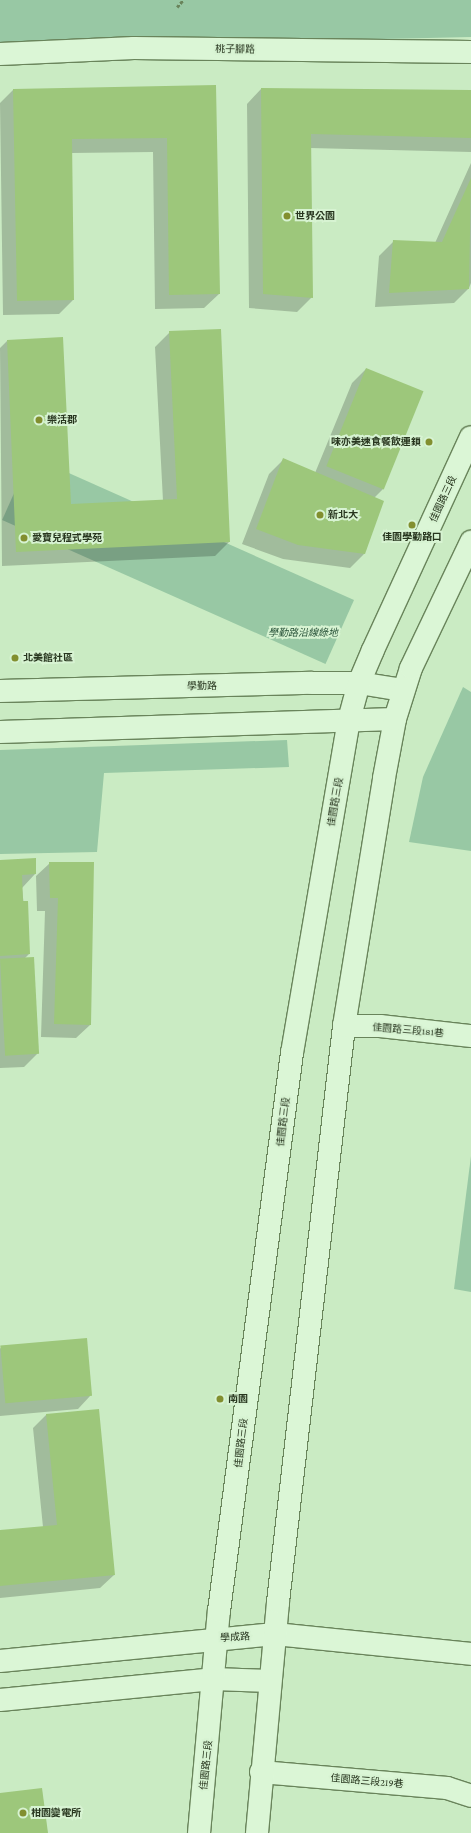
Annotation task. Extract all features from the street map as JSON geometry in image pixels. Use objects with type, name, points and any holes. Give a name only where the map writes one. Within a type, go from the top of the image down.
[{"type":"street","name":"桃子腳路","points":[[0,54],[134,48],[471,52]]},
{"type":"street","name":"佳園路三段","points":[[199,1833],[217,1638],[292,1053],[349,720],[359,683],[471,437]]},
{"type":"street","points":[[257,1833],[261,1772],[275,1634],[344,1026],[395,719],[410,668],[471,542]]},
{"type":"street","name":"學勤路","points":[[0,691],[359,683],[404,690]]},
{"type":"street","points":[[0,732],[395,719]]},
{"type":"street","name":"佳園路三段181巷","points":[[344,1026],[380,1026],[471,1036]]},
{"type":"street","name":"學成路","points":[[0,1661],[217,1638],[275,1634],[471,1654]]},
{"type":"street","points":[[0,1700],[213,1679],[270,1681]]},
{"type":"street","name":"佳園路三段219巷","points":[[261,1772],[446,1788],[471,1796]]},
{"type":"path","points":[[177,7],[183,0]]},
{"type":"green space","points":[[0,0],[471,0],[471,37],[0,48]]},
{"type":"green space","name":"學勤路沿線綠地","points":[[31,456],[354,600],[326,664],[2,520]]},
{"type":"green space","points":[[463,687],[471,692],[471,851],[409,842],[423,777]]},
{"type":"green space","points":[[287,740],[289,767],[104,773],[97,852],[0,854],[0,750]]},
{"type":"green space","points":[[471,1156],[471,1292],[454,1289]]},
{"type":"building","points":[[216,85],[220,294],[169,295],[167,138],[72,139],[74,300],[17,301],[13,89]]},
{"type":"building","name":"世界公園","points":[[261,88],[471,90],[471,138],[311,134],[313,298],[263,294]]},
{"type":"building","points":[[471,178],[469,289],[389,293],[393,240],[442,242]]},
{"type":"building","name":"樂活郡","points":[[221,329],[230,542],[16,552],[7,340],[63,337],[71,504],[177,499],[169,331]]},
{"type":"building","name":"新北大","points":[[366,368],[423,391],[384,490],[326,466]]},
{"type":"building","name":"新北大","points":[[283,458],[384,501],[365,554],[298,545],[256,529]]},
{"type":"building","points":[[36,858],[36,874],[22,875],[23,901],[28,901],[30,954],[0,956],[0,860]]},
{"type":"building","points":[[49,862],[94,862],[91,1025],[54,1024],[58,898],[50,898]]},
{"type":"building","points":[[34,957],[39,1054],[5,1056],[0,959]]},
{"type":"building","points":[[87,1338],[92,1396],[5,1403],[0,1346]]},
{"type":"building","points":[[99,1409],[115,1575],[0,1586],[0,1530],[57,1525],[46,1414]]},
{"type":"building","name":"柑園變電所","points":[[42,1788],[48,1833],[0,1833],[0,1793]]},
{"type":"place","name":"世界公園","points":[[287,216]]},
{"type":"place","name":"樂活郡","points":[[39,420]]},
{"type":"place","name":"味亦美速食餐飲連鎖","points":[[429,442]]},
{"type":"place","name":"新北大","points":[[320,515]]},
{"type":"place","name":"佳園學勤路口","points":[[412,525]]},
{"type":"place","name":"愛寶兒程式學苑","points":[[24,538]]},
{"type":"place","name":"北美館社區","points":[[15,658]]},
{"type":"place","name":"南園","points":[[220,1399]]},
{"type":"place","name":"柑園變電所","points":[[23,1813]]}]
